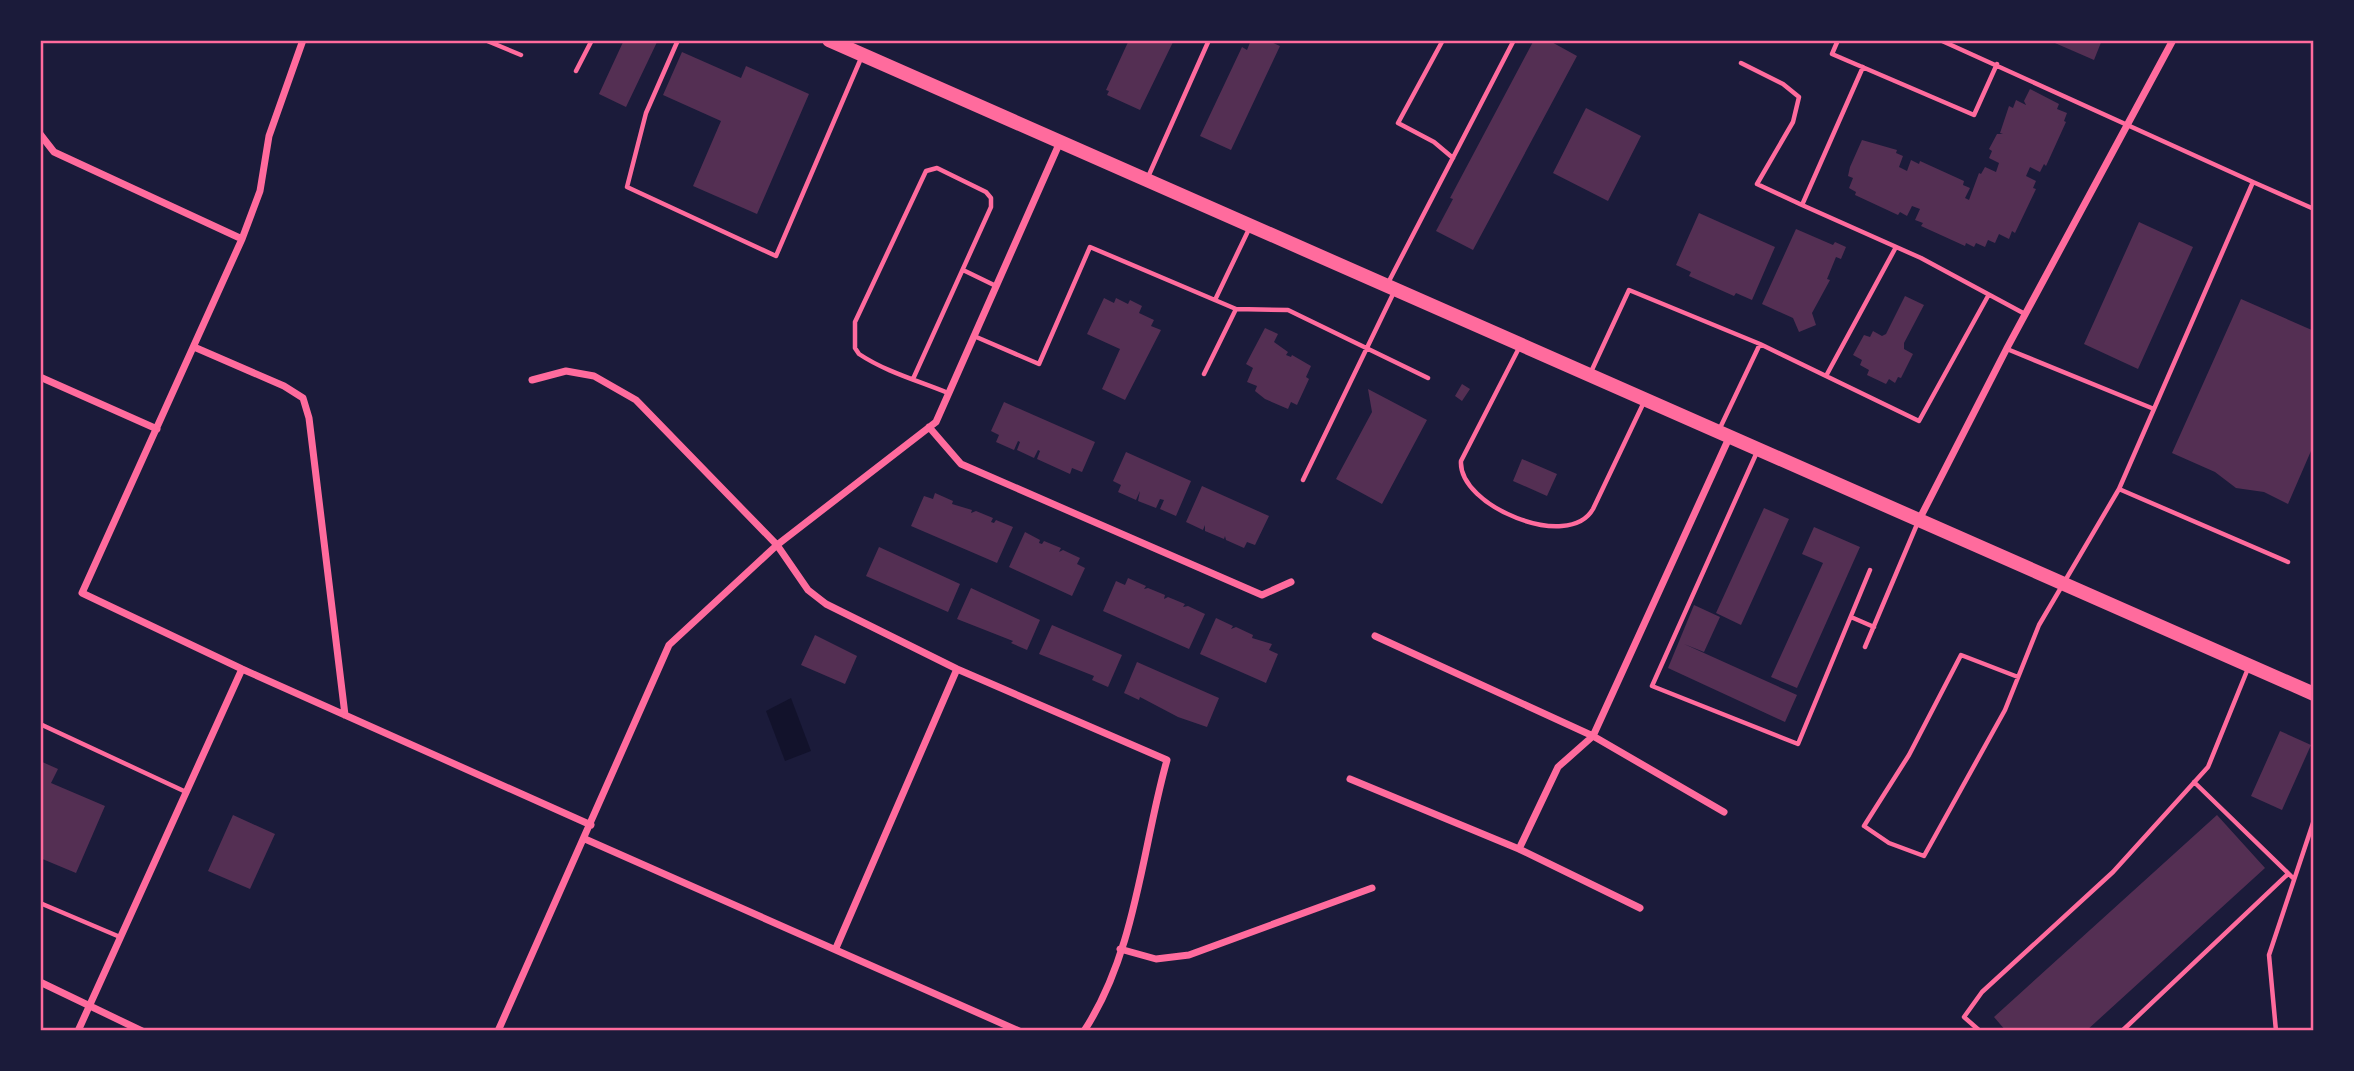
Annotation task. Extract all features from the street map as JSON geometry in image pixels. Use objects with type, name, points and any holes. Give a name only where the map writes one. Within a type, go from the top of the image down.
[{"type":"main road","points":[[829,40],[2314,694]]},
{"type":"street","points":[[303,40],[269,136],[260,191],[242,239],[82,593],[242,670],[591,825]]},
{"type":"street","points":[[1919,520],[2007,348],[2173,40]]},
{"type":"street","points":[[40,134],[54,152],[242,239]]},
{"type":"street","points":[[498,1031],[669,645],[777,545],[936,422],[1060,142]]},
{"type":"street","points":[[194,348],[284,386],[303,398],[309,418],[345,715]]},
{"type":"street","points":[[532,380],[566,371],[594,376],[636,401],[777,545],[808,590],[826,604],[957,669],[1167,760],[1120,949],[1097,1011],[1084,1031]]},
{"type":"street","points":[[40,377],[157,429]]},
{"type":"street","points":[[929,427],[961,464],[1262,594],[1291,582]]},
{"type":"street","points":[[1519,849],[1558,767],[1593,736],[1724,435]]},
{"type":"street","points":[[1375,636],[1593,736],[1724,813]]},
{"type":"street","points":[[836,948],[957,669]]},
{"type":"street","points":[[78,1031],[242,670]]},
{"type":"street","points":[[1350,779],[1519,849],[1640,908]]},
{"type":"street","points":[[584,839],[1019,1031]]},
{"type":"street","points":[[1120,949],[1156,959],[1189,956],[1372,888]]},
{"type":"street","points":[[40,982],[142,1031]]},
{"type":"lane","points":[[485,40],[521,55]]},
{"type":"lane","points":[[576,71],[592,40]]},
{"type":"lane","points":[[678,40],[646,113],[627,187],[776,256],[862,55]]},
{"type":"lane","points":[[1146,180],[1209,40]]},
{"type":"lane","points":[[1443,40],[1398,123],[1433,142],[1453,158]]},
{"type":"lane","points":[[1303,480],[1368,350],[1392,286],[1453,158],[1514,40]]},
{"type":"lane","points":[[1838,40],[1832,54],[1974,115],[1997,64]]},
{"type":"lane","points":[[1940,40],[2314,209]]},
{"type":"lane","points":[[1741,63],[1783,84],[1799,97],[1793,122],[1757,184],[1896,247],[2025,314]]},
{"type":"lane","points":[[1802,205],[1863,67]]},
{"type":"lane","points":[[913,379],[963,271],[990,207],[991,198],[977,185],[930,168],[915,189],[863,301],[853,331],[859,354],[913,379],[948,393]]},
{"type":"lane","points":[[2018,677],[1961,655],[1909,755],[1864,826],[1889,843],[1924,856],[2005,709],[2018,677],[2039,625],[2066,585],[2119,489],[2253,182]]},
{"type":"lane","points":[[1214,300],[1251,225]]},
{"type":"lane","points":[[974,336],[1039,364],[1090,247],[1236,309],[1288,310],[1428,378]]},
{"type":"lane","points":[[1826,376],[1896,247]]},
{"type":"lane","points":[[963,271],[996,286]]},
{"type":"lane","points":[[1589,375],[1629,290],[1760,344],[1919,421],[1988,296]]},
{"type":"lane","points":[[1204,374],[1236,309]]},
{"type":"lane","points":[[1521,344],[1461,461],[1461,468],[1472,492],[1489,504],[1546,528],[1557,528],[1585,519],[1593,509],[1645,400]]},
{"type":"lane","points":[[1724,435],[1760,344]]},
{"type":"lane","points":[[2007,348],[2154,409]]},
{"type":"lane","points":[[1758,450],[1652,686],[1798,744],[1870,570]]},
{"type":"lane","points":[[2119,489],[2288,562]]},
{"type":"lane","points":[[1866,647],[1919,520]]},
{"type":"lane","points":[[1851,617],[1874,627]]},
{"type":"lane","points":[[1980,1031],[1964,1017],[1982,992],[2113,872],[2208,767],[2249,666]]},
{"type":"lane","points":[[40,724],[187,792]]},
{"type":"lane","points":[[2194,782],[2294,879]]},
{"type":"lane","points":[[2276,1031],[2269,955],[2314,820]]},
{"type":"lane","points":[[2122,1031],[2288,874]]},
{"type":"lane","points":[[40,904],[121,937]]},
{"type":"shaded area","points":[[791,698],[811,751],[785,761],[766,711]]},
{"type":"building","points":[[624,40],[658,40],[626,107],[599,94]]},
{"type":"building","points":[[1129,40],[1174,40],[1140,110],[1107,95],[1109,91],[1106,90]]},
{"type":"building","points":[[1251,40],[1267,40],[1280,46],[1231,150],[1200,136],[1242,47],[1247,50]]},
{"type":"building","points":[[1534,40],[1548,40],[1577,56],[1473,250],[1436,231],[1453,199],[1450,198]]},
{"type":"building","points":[[2048,40],[2102,40],[2094,60]]},
{"type":"building","points":[[682,52],[741,78],[746,66],[809,94],[757,214],[693,186],[721,121],[663,95]]},
{"type":"building","points":[[2030,89],[2059,104],[2057,109],[2067,113],[2066,122],[2046,166],[2044,164],[2040,172],[2030,167],[2026,176],[2036,181],[2033,188],[2036,189],[2015,233],[2012,231],[2009,239],[1999,234],[1995,243],[1988,240],[1985,247],[1976,243],[1974,247],[1966,243],[1965,246],[1921,226],[1923,223],[1915,220],[1920,209],[1912,206],[1907,216],[1900,212],[1898,215],[1855,195],[1856,192],[1849,188],[1853,178],[1848,176],[1850,167],[1862,140],[1897,150],[1896,153],[1903,156],[1899,167],[1907,171],[1911,160],[1919,164],[1920,161],[1964,181],[1963,185],[1970,188],[1965,198],[1969,200],[1979,173],[1981,174],[1985,167],[1996,172],[1999,163],[1989,158],[1992,151],[1989,149],[1997,134],[2003,134],[2000,133],[2009,106],[2013,108],[2016,100],[2026,105],[2024,101]]},
{"type":"building","points":[[1586,108],[1641,136],[1608,201],[1553,173]]},
{"type":"building","points":[[1699,213],[1775,247],[1752,300],[1736,293],[1734,296],[1689,276],[1691,272],[1676,265]]},
{"type":"building","points":[[2139,222],[2193,247],[2138,369],[2084,344]]},
{"type":"building","points":[[1796,229],[1833,245],[1835,242],[1846,247],[1841,259],[1836,257],[1827,279],[1830,280],[1812,313],[1816,325],[1799,332],[1793,318],[1762,304]]},
{"type":"building","points":[[1905,296],[1924,305],[1904,343],[1904,349],[1913,354],[1901,378],[1898,377],[1895,383],[1889,379],[1886,384],[1867,375],[1869,370],[1860,365],[1862,360],[1853,355],[1864,335],[1870,337],[1873,331],[1882,336],[1886,334]]},
{"type":"building","points":[[1104,298],[1114,303],[1116,298],[1128,304],[1130,300],[1142,306],[1139,313],[1154,320],[1151,326],[1161,330],[1125,400],[1102,389],[1120,349],[1087,334]]},
{"type":"building","points":[[2241,299],[2314,331],[2314,444],[2288,504],[2264,492],[2236,488],[2215,472],[2172,453]]},
{"type":"building","points":[[1265,328],[1278,334],[1274,342],[1288,352],[1286,355],[1292,355],[1311,366],[1306,377],[1309,379],[1297,405],[1291,402],[1288,409],[1265,399],[1255,391],[1257,386],[1247,382],[1253,368],[1246,364]]},
{"type":"building","points":[[1462,384],[1470,389],[1462,401],[1455,396]]},
{"type":"building","points":[[1368,389],[1427,420],[1382,504],[1336,479],[1372,412]]},
{"type":"building","points":[[1004,402],[1095,442],[1082,472],[1072,468],[1070,474],[1037,459],[1038,450],[1034,458],[1017,450],[1018,441],[1014,450],[996,442],[999,435],[991,431]]},
{"type":"building","points":[[1126,452],[1191,481],[1176,516],[1160,509],[1164,500],[1160,499],[1156,508],[1138,501],[1140,491],[1136,500],[1118,492],[1121,485],[1113,481]]},
{"type":"building","points":[[1522,459],[1557,474],[1547,496],[1513,481]]},
{"type":"building","points":[[1202,486],[1269,516],[1255,545],[1247,542],[1244,548],[1226,540],[1225,536],[1224,539],[1205,531],[1205,525],[1203,530],[1186,522]]},
{"type":"building","points":[[935,493],[953,501],[952,504],[972,510],[971,513],[976,511],[993,518],[991,522],[996,520],[1013,527],[997,563],[911,526],[924,496],[933,499]]},
{"type":"building","points":[[1764,508],[1789,519],[1741,625],[1716,613]]},
{"type":"building","points":[[1814,527],[1860,547],[1797,688],[1771,677],[1823,563],[1802,554]]},
{"type":"building","points":[[1025,532],[1040,540],[1039,543],[1044,541],[1061,548],[1059,552],[1063,550],[1080,558],[1077,564],[1085,568],[1072,596],[1009,567]]},
{"type":"building","points":[[879,547],[960,584],[948,612],[866,576]]},
{"type":"building","points":[[1128,578],[1146,586],[1144,589],[1165,595],[1164,599],[1168,597],[1185,604],[1183,607],[1188,606],[1205,614],[1189,649],[1103,611],[1116,581],[1125,585]]},
{"type":"building","points":[[971,588],[1040,620],[1027,650],[1011,643],[1013,641],[957,619]]},
{"type":"building","points":[[1694,605],[1720,617],[1704,652],[1684,644],[1797,695],[1785,722],[1668,668]]},
{"type":"building","points":[[1216,618],[1233,626],[1231,629],[1236,627],[1253,635],[1252,638],[1272,644],[1269,650],[1278,654],[1266,683],[1200,654]]},
{"type":"building","points":[[1052,625],[1122,655],[1108,687],[1092,680],[1094,676],[1039,654]]},
{"type":"building","points":[[815,635],[857,656],[845,684],[801,665]]},
{"type":"building","points":[[1137,662],[1219,698],[1207,727],[1178,717],[1140,697],[1139,700],[1124,693]]},
{"type":"building","points":[[2280,731],[2311,745],[2282,810],[2251,796]]},
{"type":"building","points":[[40,761],[58,769],[51,783],[105,806],[76,873],[40,858]]},
{"type":"building","points":[[233,815],[275,834],[250,889],[208,871]]},
{"type":"building","points":[[2217,815],[2265,868],[2086,1031],[2006,1031],[1994,1017]]}]
